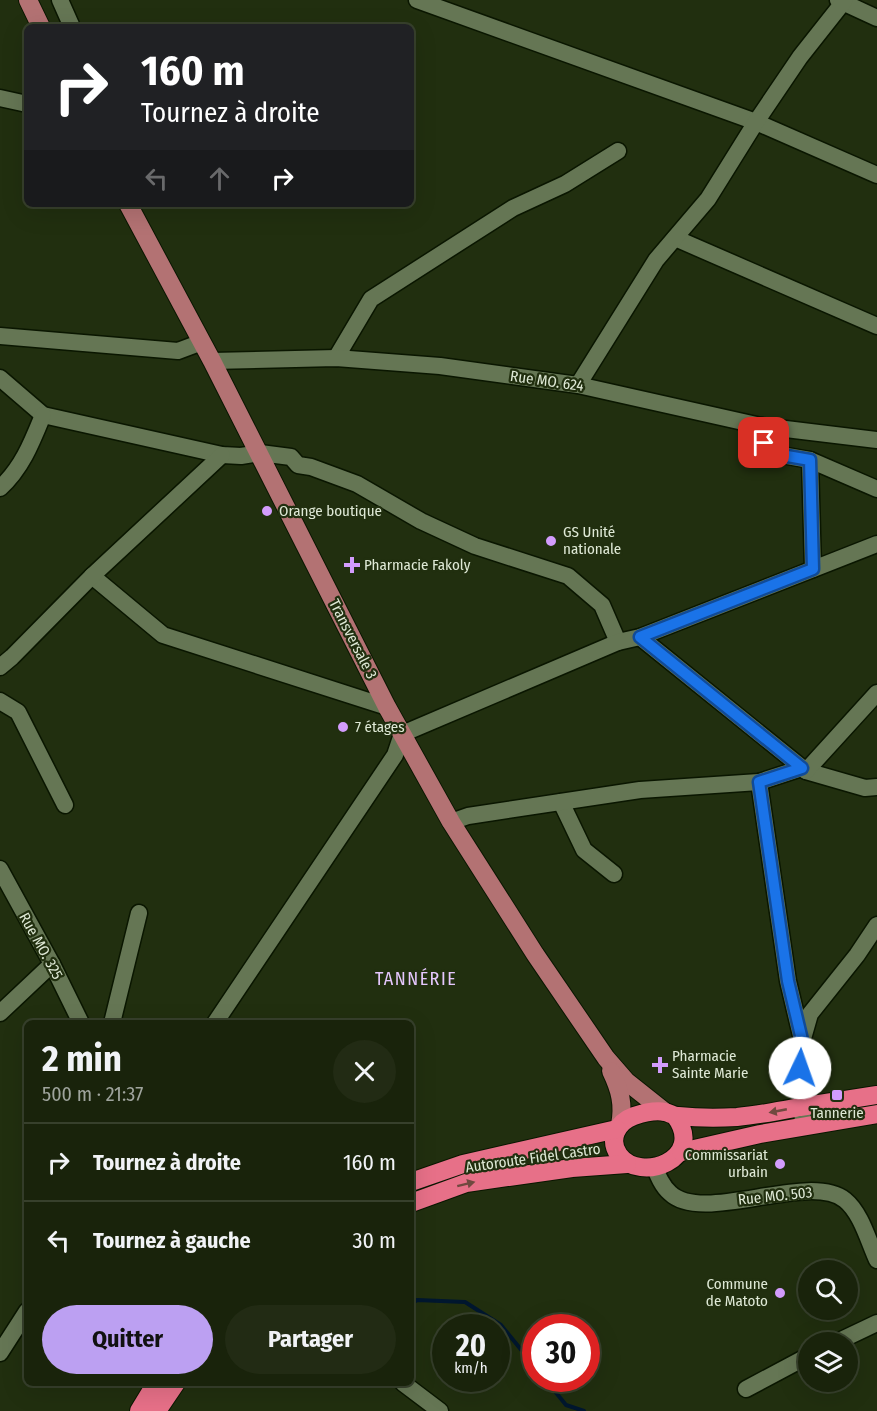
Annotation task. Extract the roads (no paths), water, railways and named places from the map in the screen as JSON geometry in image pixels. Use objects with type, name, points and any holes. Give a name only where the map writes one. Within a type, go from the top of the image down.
[{"type":"highway","points":[[670,1114],[682,1126],[684,1144],[681,1152],[674,1159],[666,1164],[638,1167],[627,1164],[618,1155],[614,1146],[614,1135],[618,1127],[634,1116],[649,1113],[670,1114],[710,1118],[738,1117],[877,1095]]},
{"type":"highway","points":[[681,1152],[760,1134],[877,1114]]},
{"type":"highway","name":"Autoroute Fidel Castro","points":[[414,1181],[463,1164],[618,1127]]},
{"type":"highway","name":"Autoroute Fidel Castro","points":[[414,1202],[466,1184],[572,1168],[627,1164]]},
{"type":"highway","points":[[139,1411],[154,1386]]},
{"type":"highway","points":[[157,1411],[174,1386]]},
{"type":"main road","points":[[28,0],[40,24]]},
{"type":"main road","name":"Transversale 3","points":[[134,208],[387,707],[451,822],[535,954],[606,1058],[633,1088],[670,1114]]},
{"type":"main road","name":"Transversale 3","points":[[606,1058],[622,1103],[618,1127]]},
{"type":"street","points":[[60,0],[71,24]]},
{"type":"street","points":[[417,0],[756,122],[877,175]]},
{"type":"street","points":[[578,385],[656,260],[708,199],[756,122],[842,1],[877,18]]},
{"type":"street","points":[[0,98],[24,103]]},
{"type":"street","points":[[336,358],[371,299],[513,208],[565,184],[618,152]]},
{"type":"street","points":[[675,238],[877,326]]},
{"type":"street","points":[[0,336],[178,351],[202,342]]},
{"type":"street","name":"Rue MO. 624","points":[[212,361],[336,358],[440,366],[578,385],[761,426],[877,440]]},
{"type":"street","points":[[0,378],[43,415],[222,455],[241,456],[260,453],[291,457],[298,465],[357,484],[421,521],[475,546],[568,576],[602,605],[618,642]]},
{"type":"street","points":[[0,488],[10,479],[28,453],[43,415]]},
{"type":"street","points":[[761,426],[765,448],[770,453],[810,460],[877,489]]},
{"type":"street","points":[[0,667],[92,576],[222,455]]},
{"type":"street","points":[[810,460],[813,569]]},
{"type":"street","points":[[217,1020],[395,755],[402,734],[618,642],[640,637],[877,544]]},
{"type":"street","points":[[92,576],[163,635],[387,707]]},
{"type":"street","points":[[640,637],[804,769],[865,788],[877,787]]},
{"type":"street","points":[[451,822],[468,816],[640,790],[759,782],[804,769],[877,693]]},
{"type":"street","points":[[0,701],[18,712],[65,806]]},
{"type":"street","points":[[759,782],[788,981],[802,1040]]},
{"type":"street","points":[[561,802],[584,850],[614,874]]},
{"type":"street","name":"Rue MO. 325","points":[[0,869],[5,891],[52,964],[80,1020]]},
{"type":"street","points":[[113,1020],[139,914]]},
{"type":"street","points":[[803,1127],[800,1049],[810,1014],[857,955],[877,925]]},
{"type":"street","points":[[857,955],[877,952]]},
{"type":"street","points":[[0,1013],[52,964]]},
{"type":"street","name":"Rue MO. 503","points":[[654,1166],[661,1182],[671,1195],[685,1202],[718,1203],[806,1191],[827,1192],[842,1197],[853,1208],[877,1260]]},
{"type":"street","points":[[0,1353],[24,1316]]},
{"type":"street","points":[[858,1332],[877,1323]]},
{"type":"street","points":[[746,1389],[798,1361]]},
{"type":"street","points":[[408,1386],[437,1410]]},
{"type":"waterway","points":[[414,1302],[417,1300],[465,1302],[501,1325],[522,1351]]},
{"type":"waterway","points":[[555,1392],[566,1405],[584,1411]]},
{"type":"place","name":"Orange boutique","points":[[267,511]]},
{"type":"place","name":"GS Unité nationale","points":[[551,541]]},
{"type":"place","name":"Pharmacie Fakoly","points":[[352,565]]},
{"type":"place","name":"7 étages","points":[[343,727]]},
{"type":"place","name":"Pharmacie Sainte Marie","points":[[660,1065]]},
{"type":"place","name":"Tannerie","points":[[837,1095]]},
{"type":"place","name":"Commissariat urbain","points":[[780,1164]]},
{"type":"place","name":"Commune de Matoto","points":[[780,1293]]},
{"type":"district","name":"TANNÉRIE","points":[[416,979]]}]
